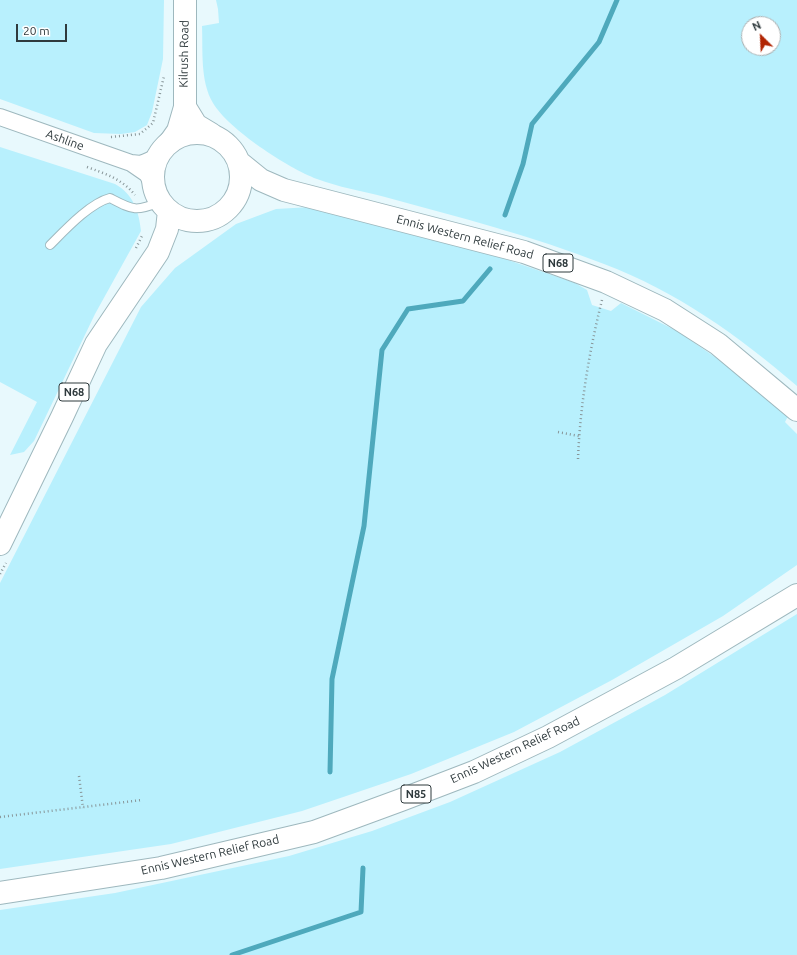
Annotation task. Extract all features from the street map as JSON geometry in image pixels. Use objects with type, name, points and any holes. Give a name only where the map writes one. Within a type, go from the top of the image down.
[{"type":"main road","name":"Kilrush Road","points":[[171,140],[178,131],[185,107],[185,0]]},
{"type":"main road","points":[[185,107],[196,125],[211,134]]},
{"type":"main road","name":"N68","points":[[0,544],[96,344],[143,273],[158,252],[167,229],[156,202],[154,166],[157,157],[171,140],[190,133],[211,134],[223,140],[233,150],[240,163],[242,176],[240,188],[235,200],[227,210],[218,216],[190,229],[143,273]]},
{"type":"main road","name":"Ennis Western Relief Road","points":[[240,163],[261,180],[284,190],[524,252],[606,282],[665,310],[718,344],[797,410]]},
{"type":"main road","name":"Ennis Western Relief Road","points":[[227,210],[258,192],[284,190]]},
{"type":"main road","name":"N68","points":[[156,202],[187,220],[208,220]]},
{"type":"main road","name":"Ennis Western Relief Road","points":[[0,893],[161,868],[314,832],[401,800],[474,772],[548,737],[676,668],[796,595]]},
{"type":"street","name":"Ashline","points":[[0,117],[131,163],[141,164],[157,157]]},
{"type":"street","name":"Ashline","points":[[131,163],[146,174],[156,202]]},
{"type":"lane","points":[[50,245],[72,223],[103,199],[110,198],[130,209],[156,202]]},
{"type":"path","points":[[106,137],[140,134],[153,123],[166,71]]},
{"type":"path","points":[[80,164],[109,175],[126,184],[138,199],[156,202]]},
{"type":"path","points":[[578,459],[579,436],[593,334],[606,282]]},
{"type":"path","points":[[558,432],[579,436]]},
{"type":"path","points":[[79,776],[82,808]]},
{"type":"path","points":[[0,817],[142,800]]},
{"type":"shaded area","points":[[0,0],[164,0],[163,59],[152,112],[147,125],[135,132],[121,134],[94,133],[0,99]]},
{"type":"shaded area","points":[[216,0],[797,0],[797,386],[706,316],[656,287],[631,275],[577,254],[523,236],[385,197],[325,182],[305,174],[275,157],[245,136],[232,124],[213,103],[209,94],[204,76],[202,26],[219,23]]},
{"type":"shaded area","points":[[0,147],[115,184],[131,198],[137,210],[141,231],[95,314],[34,441],[24,452],[10,455],[37,402],[0,382]]},
{"type":"shaded area","points":[[311,207],[482,251],[575,283],[587,290],[592,305],[611,311],[621,303],[677,331],[731,368],[788,416],[785,422],[797,434],[797,565],[723,616],[612,680],[514,732],[411,774],[302,811],[171,844],[0,869],[0,583],[141,307],[175,268],[236,224],[276,209]]},
{"type":"shaded area","points":[[797,614],[797,955],[0,955],[0,910],[115,893],[289,856],[372,831],[450,802],[560,752],[665,695]]},
{"type":"waterway","points":[[505,215],[523,164],[532,124],[599,42],[617,0]]},
{"type":"waterway","points":[[330,772],[332,679],[364,526],[382,350],[408,309],[463,301],[490,269]]},
{"type":"waterway","points":[[232,955],[361,912],[363,868]]}]
